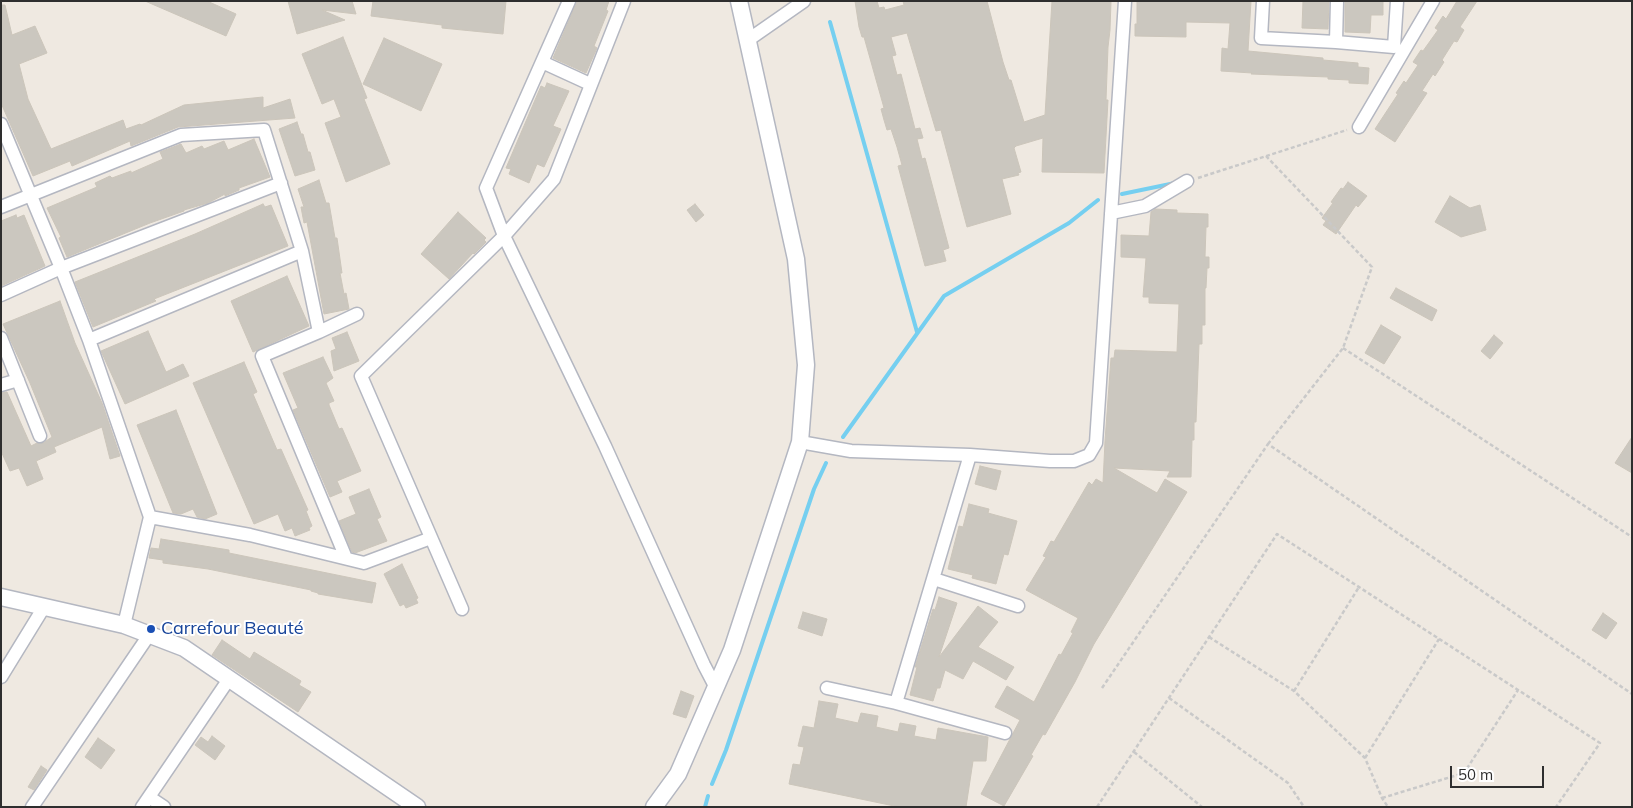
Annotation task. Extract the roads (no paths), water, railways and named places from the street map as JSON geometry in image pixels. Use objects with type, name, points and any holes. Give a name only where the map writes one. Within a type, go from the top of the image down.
[{"type":"street","points":[[570,1],[486,188],[504,236],[605,446],[716,688]]},
{"type":"street","points":[[462,610],[361,376],[504,236],[554,179],[624,1]]},
{"type":"street","points":[[654,807],[678,774],[732,650],[800,442],[806,365],[796,258],[740,1]]},
{"type":"street","points":[[748,40],[804,1]]},
{"type":"street","points":[[800,442],[851,451],[970,455],[1050,461],[1074,461],[1089,455],[1096,442],[1125,1]]},
{"type":"street","points":[[1263,1],[1261,38],[1394,47],[1397,1]]},
{"type":"street","points":[[1336,42],[1338,1]]},
{"type":"street","points":[[1359,127],[1433,1]]},
{"type":"street","points":[[542,62],[590,84]]},
{"type":"street","points":[[1,125],[89,340],[150,517],[124,625]]},
{"type":"street","points":[[1,207],[181,135],[264,130],[302,251],[319,332]]},
{"type":"street","points":[[1111,212],[1145,206],[1187,181]]},
{"type":"street","points":[[1,296],[61,268],[281,183]]},
{"type":"street","points":[[89,340],[302,251]]},
{"type":"street","points":[[346,558],[262,356],[358,314]]},
{"type":"street","points":[[1,338],[40,436]]},
{"type":"street","points":[[1,385],[18,380]]},
{"type":"street","points":[[896,703],[970,455]]},
{"type":"street","points":[[150,517],[250,535],[364,563],[431,538]]},
{"type":"street","points":[[934,579],[1018,606]]},
{"type":"street","points":[[1,597],[124,625],[184,648],[417,807]]},
{"type":"street","points":[[1,677],[44,606]]},
{"type":"street","points":[[32,807],[149,635]]},
{"type":"street","points":[[164,807],[146,802],[229,679]]},
{"type":"street","points":[[827,688],[896,703],[1005,733]]},
{"type":"waterway","points":[[830,22],[917,332]]},
{"type":"waterway","points":[[1122,194],[1175,183]]},
{"type":"waterway","points":[[843,437],[944,296],[1069,223],[1098,200]]},
{"type":"waterway","points":[[712,784],[726,750],[814,489],[826,463]]},
{"type":"waterway","points":[[705,807],[708,796]]},
{"type":"place","name":"Carrefour Beauté","points":[[151,629]]}]
